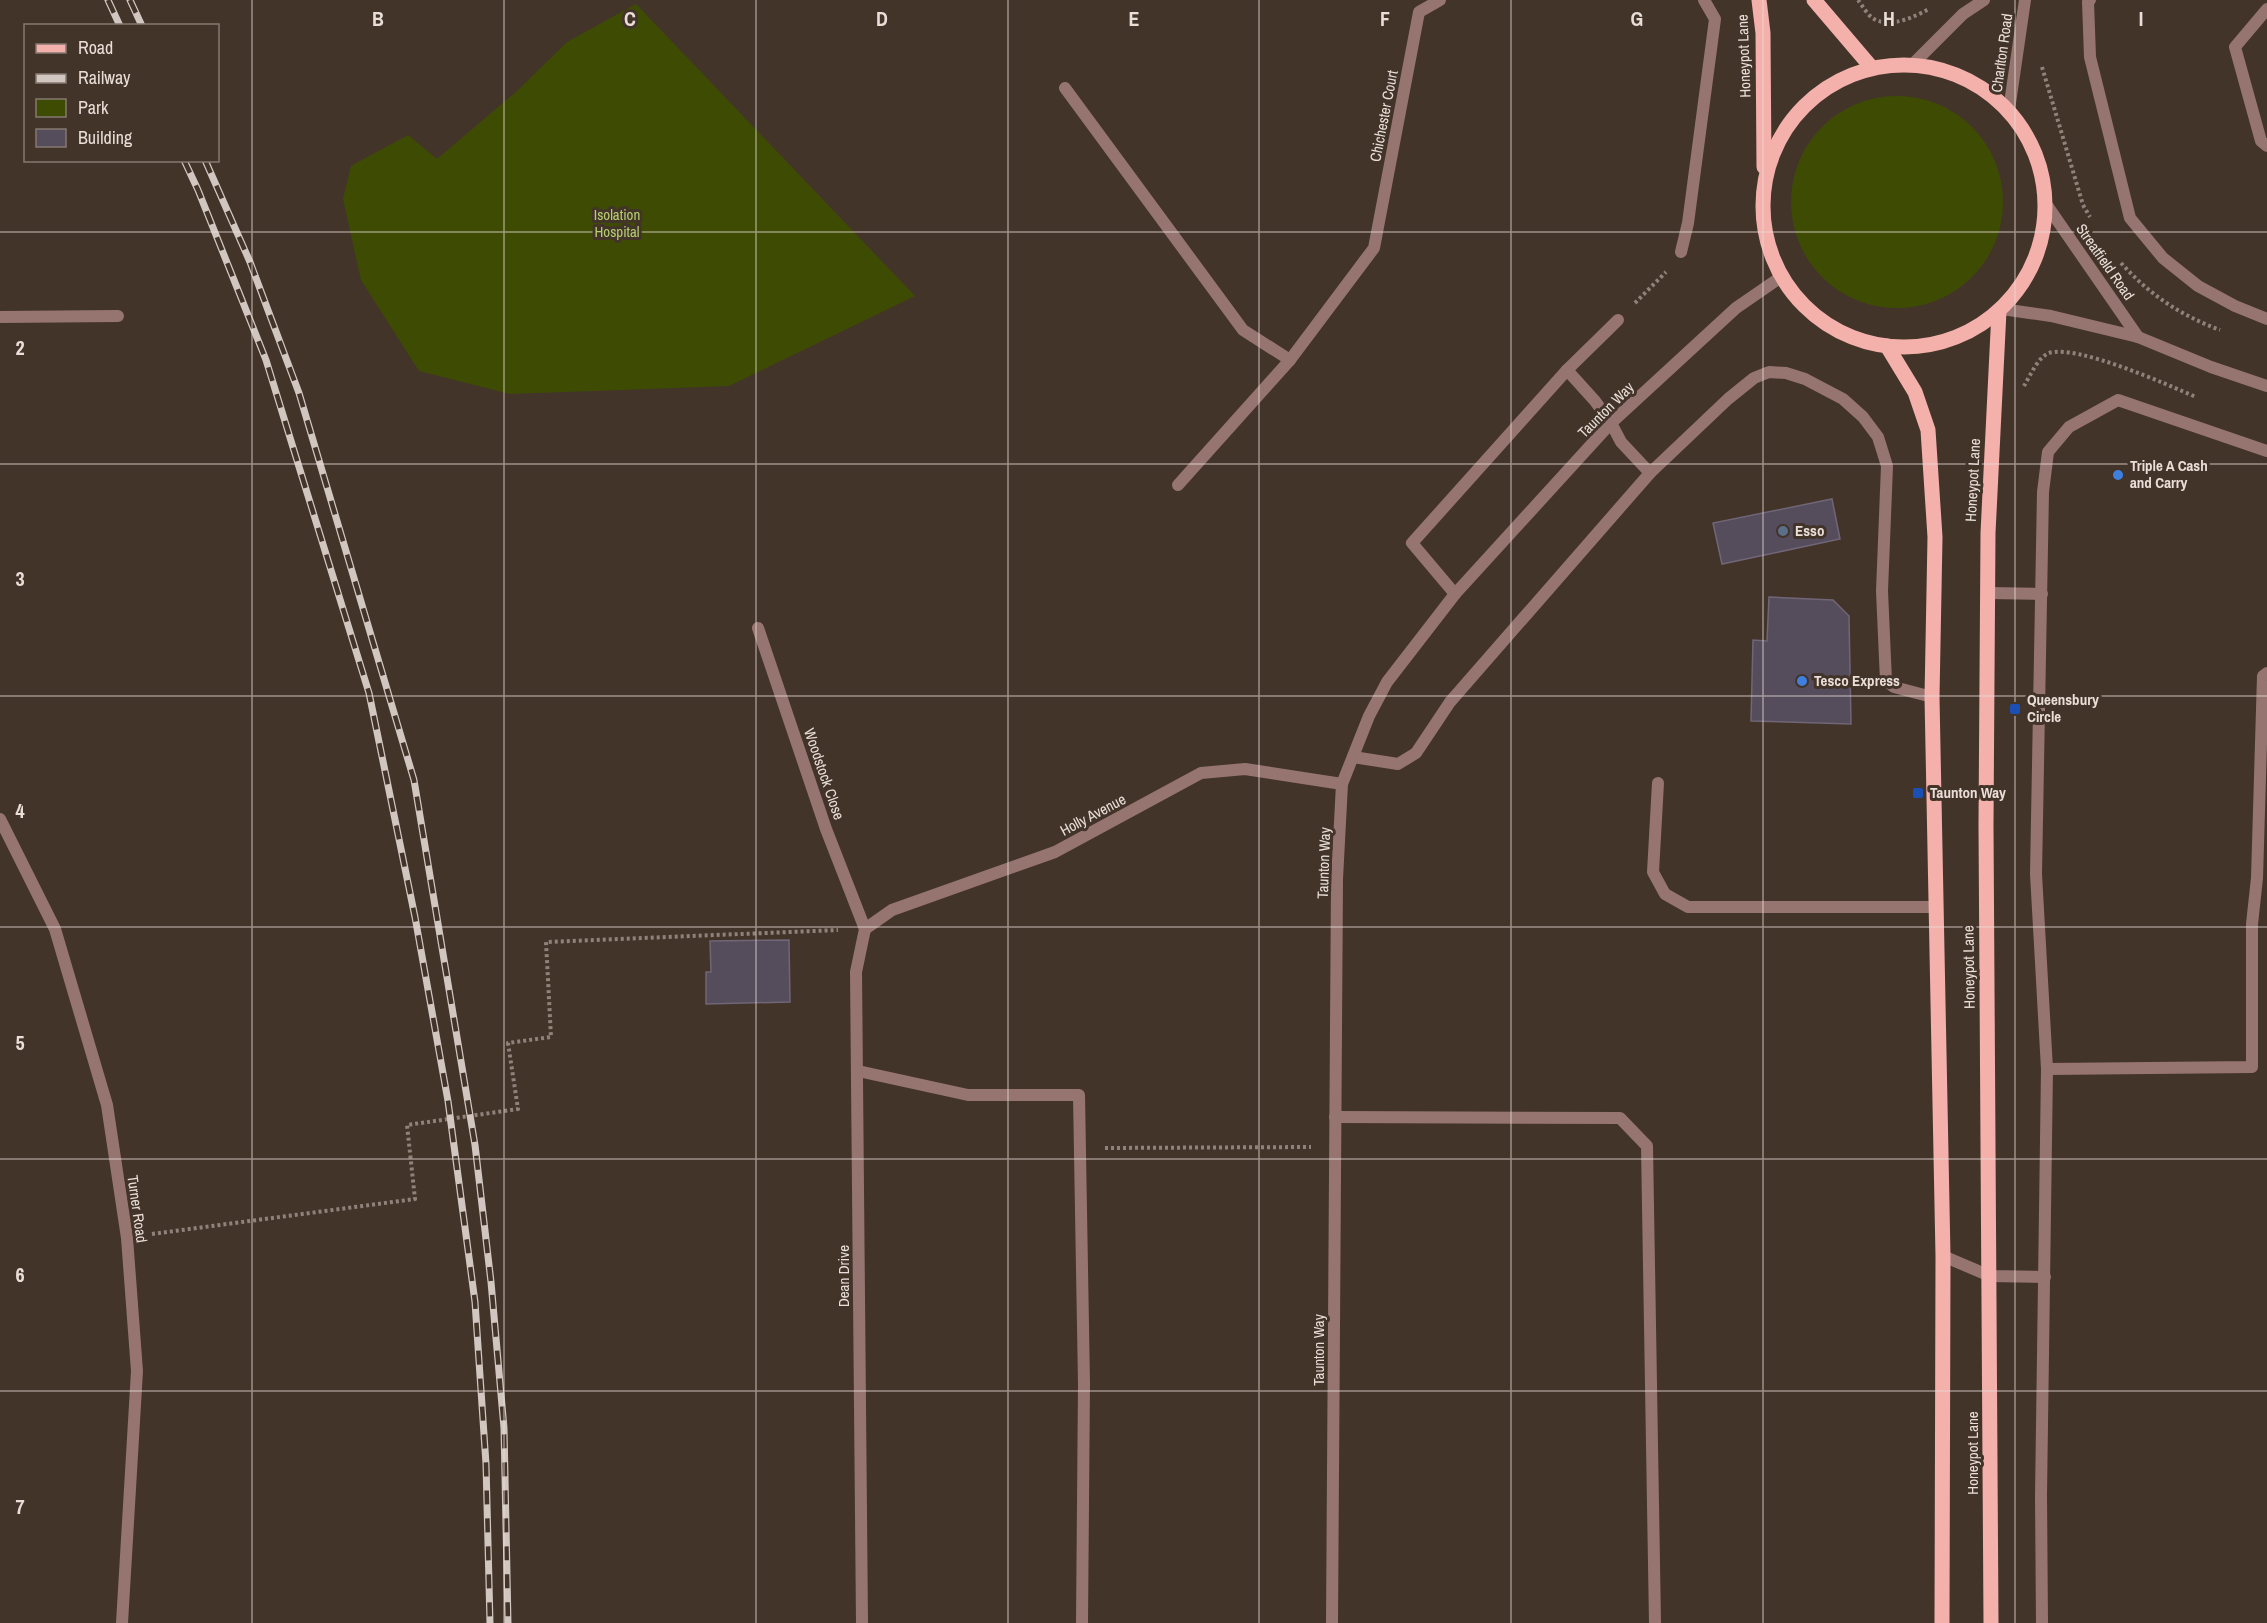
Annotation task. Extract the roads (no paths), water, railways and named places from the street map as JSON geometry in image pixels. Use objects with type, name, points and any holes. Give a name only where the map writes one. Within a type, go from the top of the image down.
[{"type":"main road","name":"Honeypot Lane","points":[[1760,0],[1764,182]]},
{"type":"main road","points":[[1814,0],[1872,68]]},
{"type":"main road","points":[[1913,64],[1948,71],[1981,87],[2009,110],[2029,138],[2042,170],[2046,204],[2043,237],[2032,268],[2000,310],[1965,334],[1927,346],[1887,346],[1841,333],[1802,305],[1781,277],[1763,225],[1764,182],[1777,142],[1801,108],[1828,86],[1872,68],[1913,64]]},
{"type":"main road","name":"Honeypot Lane","points":[[1991,1623],[1986,837],[1989,518],[2000,310]]},
{"type":"main road","name":"Honeypot Lane","points":[[1887,346],[1915,392],[1929,430],[1935,537],[1932,698],[1943,1256],[1942,1623]]},
{"type":"street","name":"Chichester Court","points":[[1290,360],[1374,248],[1419,12],[1440,0]]},
{"type":"street","points":[[1681,252],[1688,223],[1715,19],[1704,0]]},
{"type":"street","name":"Charlton Road","points":[[1913,64],[1963,14],[1984,0]]},
{"type":"street","name":"Charlton Road","points":[[2009,110],[2025,0]]},
{"type":"street","points":[[2090,0],[2088,2],[2090,57],[2130,218],[2163,258],[2198,286],[2235,306],[2267,319]]},
{"type":"street","points":[[2267,9],[2235,47],[2261,141],[2267,146]]},
{"type":"street","points":[[1065,88],[1243,330],[1290,360],[1178,484]]},
{"type":"street","name":"Streatfield Road","points":[[2046,204],[2138,337]]},
{"type":"street","name":"Taunton Way","points":[[1332,1623],[1337,879],[1342,784],[1369,716],[1387,682],[1455,594],[1611,423],[1736,308],[1781,277]]},
{"type":"street","points":[[2000,310],[2051,316],[2138,337],[2211,367],[2267,386]]},
{"type":"street","points":[[0,317],[118,316]]},
{"type":"street","points":[[1455,594],[1412,543],[1567,370],[1618,320]]},
{"type":"street","points":[[1567,370],[1595,401],[1621,442],[1650,473]]},
{"type":"street","points":[[1353,757],[1398,764],[1416,753],[1450,702],[1650,473],[1728,399],[1754,378],[1769,372],[1786,373],[1805,379],[1843,399],[1863,417],[1878,437],[1887,465],[1882,591],[1886,681],[1894,687],[1932,698]]},
{"type":"street","points":[[2042,1623],[2041,1496],[2048,1069],[2036,874],[2043,492],[2048,452],[2069,427],[2118,400],[2267,451]]},
{"type":"street","points":[[1989,593],[2042,594]]},
{"type":"street","name":"Woodstock Close","points":[[758,628],[826,830],[865,929]]},
{"type":"street","points":[[2048,1069],[2252,1067],[2252,924],[2257,878],[2263,676],[2267,673]]},
{"type":"street","name":"Holly Avenue","points":[[865,929],[892,910],[1055,852],[1201,773],[1245,770],[1342,784]]},
{"type":"street","points":[[1658,783],[1653,872],[1665,894],[1688,907],[1936,907]]},
{"type":"street","name":"Turner Road","points":[[0,819],[55,929],[107,1105],[127,1238],[137,1371],[122,1623]]},
{"type":"street","name":"Dean Drive","points":[[862,1623],[856,972],[865,929]]},
{"type":"street","points":[[858,1071],[968,1095],[1079,1095],[1084,1384],[1082,1623]]},
{"type":"street","points":[[1335,1117],[1620,1118],[1647,1146],[1655,1623]]},
{"type":"street","points":[[1943,1256],[1990,1276],[2045,1278]]},
{"type":"railway","points":[[108,0],[119,24]]},
{"type":"railway","points":[[130,0],[141,24]]},
{"type":"railway","points":[[185,162],[266,360],[369,693],[415,917],[448,1101],[475,1302],[486,1464],[490,1623]]},
{"type":"railway","points":[[206,162],[250,262],[299,393],[414,780],[475,1145],[491,1282],[504,1428],[508,1623]]},
{"type":"place","name":"Triple A Cash and Carry","points":[[2118,475]]},
{"type":"place","name":"Esso","points":[[1783,531]]},
{"type":"place","name":"Tesco Express","points":[[1802,681]]},
{"type":"place","name":"Queensbury Circle","points":[[2015,709]]},
{"type":"place","name":"Taunton Way","points":[[1918,793]]},
{"type":"park label","name":"Isolation Hospital","points":[[617,224]]}]
